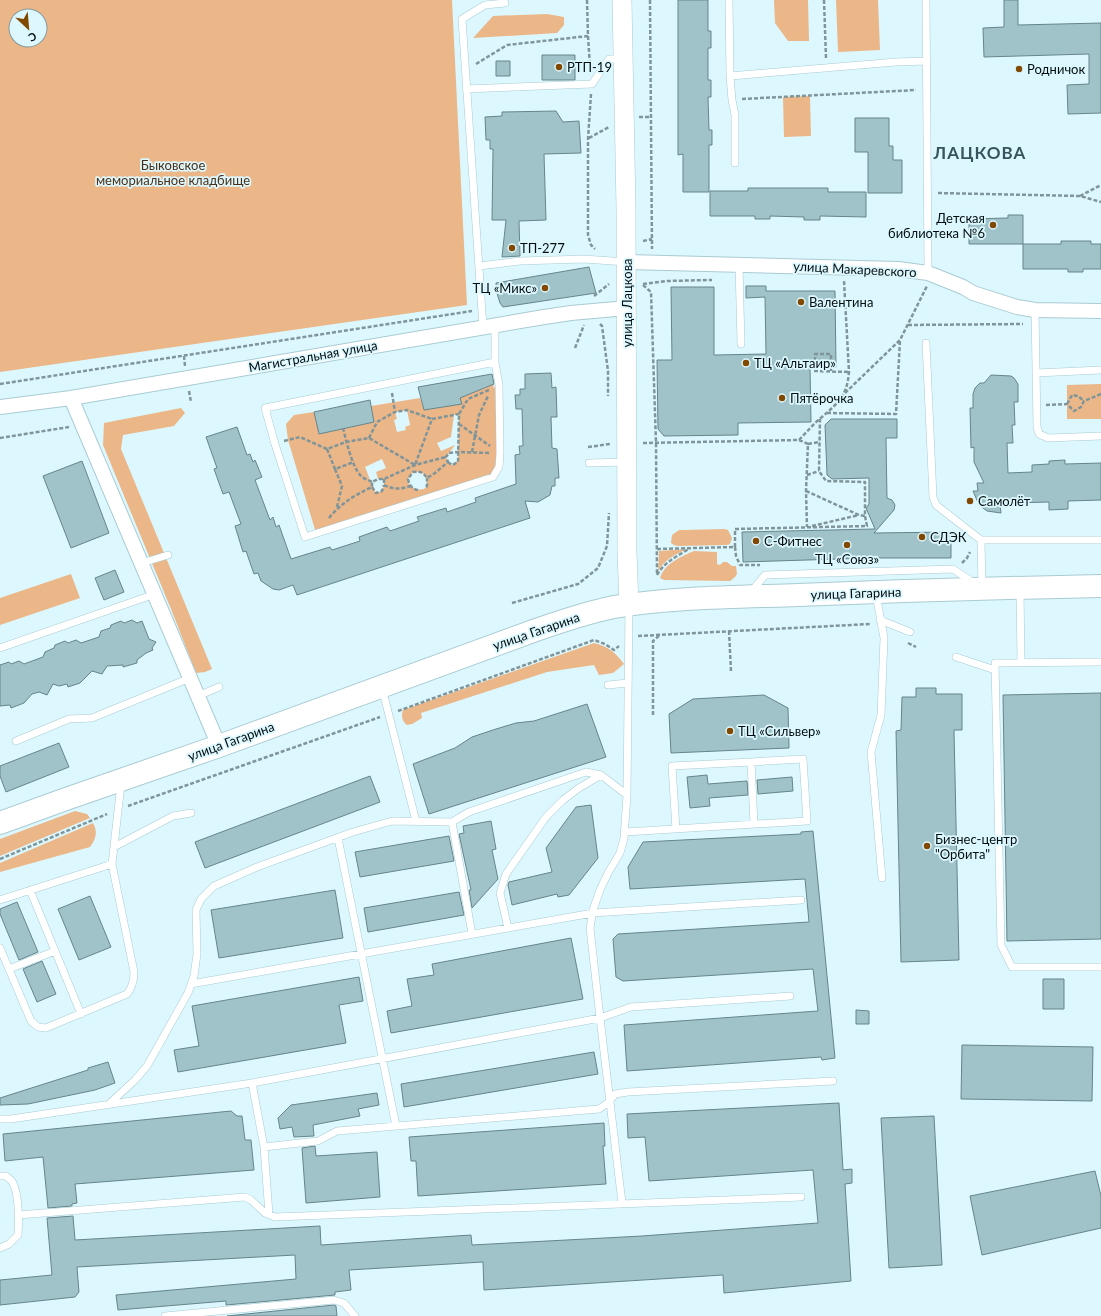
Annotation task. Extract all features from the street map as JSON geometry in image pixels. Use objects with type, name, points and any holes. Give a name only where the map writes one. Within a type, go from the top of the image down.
[{"type":"main road","name":"улица Гагарина","points":[[0,823],[219,746],[565,620],[592,612],[629,605],[658,602],[747,597],[1101,586]]},
{"type":"street","name":"улица Лацкова","points":[[622,0],[627,308],[618,462],[627,552],[629,605]]},
{"type":"street","name":"улица Макаревского","points":[[627,262],[898,268],[1017,307],[1035,317],[1101,311]]},
{"type":"street","name":"Магистральная улица","points":[[0,407],[71,398],[571,312],[586,317],[627,308]]},
{"type":"street","points":[[71,398],[219,746]]},
{"type":"lane","points":[[729,0],[730,76],[735,115],[735,164]]},
{"type":"lane","points":[[926,0],[928,279]]},
{"type":"lane","points":[[495,362],[265,408],[274,444],[305,537],[493,477],[499,468],[499,386],[495,362],[489,326],[482,309],[462,19],[485,5],[505,4]]},
{"type":"lane","points":[[466,89],[592,84],[610,59],[624,59]]},
{"type":"lane","points":[[730,76],[896,62],[927,61]]},
{"type":"lane","points":[[479,266],[520,261],[584,259],[627,262]]},
{"type":"lane","points":[[739,265],[741,344]]},
{"type":"lane","points":[[1035,317],[1039,434],[1048,438],[1101,436]]},
{"type":"lane","points":[[926,343],[933,497],[936,505],[981,540],[1101,540]]},
{"type":"lane","points":[[1036,373],[1101,370]]},
{"type":"lane","points":[[589,463],[618,462]]},
{"type":"lane","points":[[981,540],[982,589]]},
{"type":"lane","points":[[142,563],[168,555]]},
{"type":"lane","points":[[747,597],[765,575],[953,569],[982,589]]},
{"type":"lane","points":[[1020,588],[1022,662]]},
{"type":"lane","points":[[875,592],[884,638],[881,715],[871,752],[882,878]]},
{"type":"lane","points":[[0,648],[155,594]]},
{"type":"lane","points":[[622,1204],[590,928],[600,890],[620,853],[624,832],[627,795],[629,605]]},
{"type":"lane","points":[[880,620],[910,632]]},
{"type":"lane","points":[[956,657],[995,670]]},
{"type":"lane","points":[[1101,662],[995,662],[1001,945],[1012,967],[1101,967]]},
{"type":"lane","points":[[16,741],[69,719],[92,718],[190,678]]},
{"type":"lane","points":[[608,685],[628,683]]},
{"type":"lane","points":[[382,686],[416,821]]},
{"type":"lane","points":[[198,696],[219,687]]},
{"type":"lane","points":[[624,832],[676,829],[754,824],[807,821],[803,759],[672,766],[676,829]]},
{"type":"lane","points":[[751,762],[754,824]]},
{"type":"lane","points":[[109,1104],[136,1080],[147,1066],[188,993],[194,976],[197,954],[196,910],[201,899],[214,886],[257,866],[353,832],[392,821],[452,822],[469,812],[586,772],[601,776],[627,795]]},
{"type":"lane","points":[[508,928],[500,893],[506,874],[546,817],[562,800],[579,788],[601,776]]},
{"type":"lane","points":[[0,948],[31,1021],[38,1028],[46,1028],[81,1014],[127,994],[131,989],[134,979],[112,864],[121,780]]},
{"type":"lane","points":[[114,846],[173,816],[191,813]]},
{"type":"lane","points":[[452,822],[472,934]]},
{"type":"lane","points":[[338,838],[396,1126]]},
{"type":"lane","points":[[0,900],[112,864]]},
{"type":"lane","points":[[30,890],[81,1014]]},
{"type":"lane","points":[[191,984],[593,913],[801,900]]},
{"type":"lane","points":[[9,969],[55,951]]},
{"type":"lane","points":[[0,1119],[11,1119],[252,1083],[600,1018],[631,1007],[790,996]]},
{"type":"lane","points":[[264,1147],[318,1141],[337,1131],[598,1109],[609,1102],[615,1094],[628,1092],[832,1082]]},
{"type":"lane","points":[[252,1083],[264,1147],[269,1214]]},
{"type":"lane","points":[[0,1176],[6,1176],[13,1182],[18,1215],[18,1235],[8,1244],[0,1248]]},
{"type":"lane","points":[[18,1215],[245,1196],[265,1213],[275,1217],[801,1197]]},
{"type":"lane","points":[[165,1316],[334,1300],[344,1303],[355,1316]]},
{"type":"path","points":[[575,348],[594,297],[610,284],[607,261],[591,245],[588,234],[588,139],[592,84],[587,0]]},
{"type":"path","points":[[650,0],[653,263],[642,284],[651,292],[656,443],[657,575],[661,568],[668,562],[691,548]]},
{"type":"path","points":[[824,0],[827,69]]},
{"type":"path","points":[[465,71],[507,45],[588,36]]},
{"type":"path","points":[[732,100],[927,89]]},
{"type":"path","points":[[1080,196],[1101,185]]},
{"type":"path","points":[[934,194],[939,192],[1080,196],[1101,202]]},
{"type":"path","points":[[844,278],[849,372],[845,394]]},
{"type":"path","points":[[800,440],[820,418],[839,402],[845,394],[900,340],[928,279]]},
{"type":"path","points":[[0,384],[482,309]]},
{"type":"path","points":[[586,317],[602,326],[608,371],[608,400]]},
{"type":"path","points":[[908,325],[1035,317]]},
{"type":"path","points":[[826,414],[896,414],[900,340]]},
{"type":"path","points":[[815,367],[815,354],[831,354],[831,372]]},
{"type":"path","points":[[814,371],[849,372]]},
{"type":"path","points":[[391,383],[395,412]]},
{"type":"path","points":[[448,462],[452,464],[458,462],[459,414],[468,399],[492,388],[479,414],[472,452]]},
{"type":"path","points":[[1037,406],[1067,404],[1074,411],[1081,407],[1084,401],[1101,394]]},
{"type":"path","points":[[1067,404],[1072,395],[1078,396],[1084,401]]},
{"type":"path","points":[[369,438],[377,422],[395,412],[407,410],[432,419],[459,414]]},
{"type":"path","points":[[763,565],[740,565],[736,556],[734,529],[867,526],[865,516],[865,482],[826,481],[819,471],[820,418]]},
{"type":"path","points":[[415,465],[432,419]]},
{"type":"path","points":[[459,424],[500,453]]},
{"type":"path","points":[[0,438],[74,427]]},
{"type":"path","points":[[343,428],[346,442],[361,476],[372,482]]},
{"type":"path","points":[[274,444],[300,437],[327,449],[346,442],[369,438],[415,465]]},
{"type":"path","points":[[656,443],[800,440],[808,444],[820,442]]},
{"type":"path","points":[[588,447],[608,444],[618,462]]},
{"type":"path","points":[[806,528],[808,444]]},
{"type":"path","points":[[327,449],[342,486],[337,508]]},
{"type":"path","points":[[372,482],[378,479],[384,479],[415,465],[446,457],[449,453],[500,453]]},
{"type":"path","points":[[446,457],[448,462]]},
{"type":"path","points":[[335,469],[354,462]]},
{"type":"path","points":[[422,490],[416,490],[408,483],[408,479],[413,472],[423,473],[427,478],[448,462]]},
{"type":"path","points":[[807,475],[819,471]]},
{"type":"path","points":[[372,482],[372,487],[376,493],[382,491],[384,479]]},
{"type":"path","points":[[384,485],[397,489],[411,486]]},
{"type":"path","points":[[316,533],[337,508],[372,487]]},
{"type":"path","points":[[806,491],[865,516]]},
{"type":"path","points":[[512,603],[578,584],[598,568],[607,546],[609,507]]},
{"type":"path","points":[[806,528],[859,514]]},
{"type":"path","points":[[960,564],[967,558],[972,548],[981,540]]},
{"type":"path","points":[[657,549],[735,547]]},
{"type":"path","points":[[653,715],[653,640],[660,635],[874,624],[882,629]]},
{"type":"path","points":[[729,631],[731,671]]},
{"type":"path","points":[[0,859],[119,809],[594,640],[606,644],[614,650]]},
{"type":"green space","name":"Быковское мемориальное кладбище","points":[[0,0],[452,0],[467,305],[0,372]]},
{"type":"green space","points":[[774,0],[808,0],[809,41],[788,41],[775,23]]},
{"type":"green space","points":[[836,0],[878,0],[880,50],[838,52]]},
{"type":"green space","points":[[547,14],[564,17],[564,25],[557,33],[473,38],[493,16]]},
{"type":"green space","points":[[810,96],[811,136],[784,137],[783,97]]},
{"type":"green space","points":[[494,384],[493,388],[499,385],[500,453],[493,477],[316,533],[288,440],[286,424],[294,415],[314,412],[319,434],[374,422],[371,406],[420,398],[424,410],[461,404],[460,398]],"holes":[[[407,410],[410,425],[405,427],[406,430],[397,432],[394,420],[397,419],[395,412]],[[459,414],[458,461],[452,465],[448,462],[446,457],[455,445],[441,451],[437,443],[451,437],[454,415]],[[382,459],[386,468],[376,472],[378,479],[384,479],[382,491],[376,493],[365,467]],[[413,472],[420,472],[424,474],[427,486],[424,489],[416,490],[408,483],[408,479]]]},
{"type":"green space","points":[[1101,384],[1101,419],[1067,419],[1067,385]]},
{"type":"green space","points":[[181,408],[185,413],[174,426],[123,435],[121,449],[212,669],[205,672],[196,673],[103,445],[104,423]]},
{"type":"green space","points":[[679,530],[728,530],[732,538],[730,544],[727,545],[678,546],[671,543],[672,535]]},
{"type":"green space","points":[[687,549],[667,561],[658,571],[659,551]]},
{"type":"green space","points":[[694,551],[717,552],[717,564],[720,565],[723,562],[727,562],[732,566],[736,566],[737,574],[730,581],[664,580],[660,578],[662,573],[669,565],[679,558]]},
{"type":"green space","points":[[71,574],[80,598],[0,625],[0,598]]},
{"type":"green space","points":[[594,643],[611,650],[624,664],[613,673],[599,675],[594,665],[547,672],[421,713],[422,718],[412,724],[407,725],[403,720],[403,710]]},
{"type":"green space","points":[[75,811],[87,814],[90,818],[0,856],[0,839]]},
{"type":"green space","points":[[93,823],[96,835],[90,847],[0,872],[0,863]]},
{"type":"building","points":[[678,0],[708,0],[708,31],[711,31],[711,48],[708,48],[708,80],[711,80],[711,97],[708,97],[709,130],[712,130],[712,145],[709,145],[709,192],[683,192],[683,154],[678,155]]},
{"type":"building","points":[[1004,0],[1018,0],[1018,25],[1101,23],[1101,113],[1068,114],[1067,85],[1089,84],[1089,54],[984,57],[983,28],[1004,27]]},
{"type":"building","name":"РТП-19","points":[[542,55],[575,55],[575,80],[542,80]]},
{"type":"building","points":[[496,61],[510,61],[510,76],[496,76]]},
{"type":"building","points":[[556,111],[563,122],[579,121],[581,153],[544,154],[546,220],[519,221],[520,256],[502,257],[506,220],[492,220],[493,149],[490,149],[490,140],[486,140],[485,117],[502,116],[502,112]]},
{"type":"building","points":[[855,118],[889,118],[889,146],[893,146],[893,160],[902,160],[902,193],[868,193],[868,152],[855,152]]},
{"type":"building","points":[[748,188],[828,188],[828,192],[866,192],[866,217],[820,216],[820,220],[804,220],[804,217],[770,216],[770,219],[755,219],[755,216],[710,216],[710,191],[748,191]]},
{"type":"building","points":[[1008,215],[1023,215],[1023,244],[969,244],[969,219],[1008,218]]},
{"type":"building","points":[[1061,241],[1091,241],[1091,244],[1101,244],[1101,269],[1083,269],[1083,272],[1068,272],[1068,269],[1023,269],[1023,244],[1061,244]]},
{"type":"building","name":"ТЦ «Микс»","points":[[589,267],[596,293],[503,307],[500,303],[496,290],[496,283]]},
{"type":"building","name":"ТЦ «Альтаир»","points":[[746,286],[766,286],[766,291],[835,291],[836,367],[810,367],[811,422],[738,423],[738,435],[664,436],[658,429],[657,360],[672,360],[671,287],[714,287],[714,355],[766,354],[765,297],[746,298]]},
{"type":"building","points":[[551,373],[552,388],[556,387],[557,417],[551,417],[552,448],[557,449],[559,478],[555,478],[555,486],[552,486],[550,495],[538,502],[525,501],[530,518],[297,595],[293,585],[279,590],[273,589],[261,581],[258,573],[254,574],[246,551],[243,552],[235,526],[241,524],[229,492],[223,494],[214,469],[217,468],[206,437],[237,427],[247,455],[250,454],[253,462],[255,460],[262,477],[255,480],[270,520],[273,517],[276,527],[279,525],[291,559],[330,547],[332,550],[360,541],[359,537],[387,527],[390,531],[419,521],[417,517],[446,508],[447,512],[476,502],[475,498],[516,484],[515,455],[520,454],[519,446],[523,446],[522,409],[516,409],[515,395],[520,395],[520,389],[525,389],[525,374]]},
{"type":"building","points":[[492,374],[494,384],[460,398],[462,404],[424,410],[418,387]]},
{"type":"building","points":[[991,375],[1011,376],[1018,384],[1018,402],[1014,402],[1015,425],[1012,425],[1013,443],[1007,443],[1008,473],[1032,472],[1032,465],[1049,464],[1049,461],[1065,460],[1065,464],[1101,463],[1101,500],[1068,501],[1068,509],[1049,510],[1049,502],[1012,503],[1012,505],[1000,505],[1001,513],[987,511],[979,505],[973,491],[978,491],[977,483],[984,483],[974,462],[974,447],[971,448],[970,408],[973,408],[973,394],[975,388],[980,383],[984,383]]},
{"type":"building","points":[[370,400],[374,422],[319,434],[314,412]]},
{"type":"building","points":[[831,419],[897,419],[897,438],[886,438],[887,498],[892,500],[895,505],[894,510],[874,533],[951,532],[951,558],[872,558],[743,562],[742,532],[875,529],[866,508],[869,504],[869,478],[832,479],[827,475],[825,425]]},
{"type":"building","points":[[82,461],[109,533],[71,548],[43,476]]},
{"type":"building","points":[[115,570],[124,592],[104,600],[95,578]]},
{"type":"building","points":[[132,620],[137,623],[142,621],[149,639],[156,642],[152,648],[153,650],[137,660],[137,663],[123,667],[123,665],[107,666],[102,674],[92,671],[80,683],[68,687],[67,684],[59,686],[53,684],[47,695],[39,692],[32,694],[24,703],[11,708],[10,705],[0,706],[0,665],[9,662],[11,664],[19,661],[24,664],[43,657],[45,652],[54,648],[55,645],[65,641],[68,643],[76,640],[81,643],[99,637],[101,631],[110,628],[111,625],[121,621],[124,623]]},
{"type":"building","name":"Бизнес-центр \"Орбита\"","points":[[916,688],[936,688],[936,694],[962,694],[962,730],[954,730],[959,960],[901,962],[896,731],[901,730],[902,697],[916,697]]},
{"type":"building","points":[[1101,693],[1101,939],[1007,941],[1003,695]]},
{"type":"building","name":"ТЦ «Сильвер»","points":[[764,695],[788,708],[789,748],[671,753],[669,714],[693,699]]},
{"type":"building","points":[[587,704],[606,757],[429,814],[413,764],[455,748],[472,737],[516,723],[534,721]]},
{"type":"building","points":[[59,743],[69,767],[6,792],[0,776],[0,766]]},
{"type":"building","points":[[707,775],[708,784],[747,781],[748,795],[709,798],[710,806],[690,808],[687,777]]},
{"type":"building","points":[[370,776],[380,802],[205,868],[195,842]]},
{"type":"building","points":[[792,777],[793,791],[758,794],[757,780]]},
{"type":"building","points":[[591,805],[598,858],[569,895],[558,897],[557,894],[512,905],[508,885],[509,882],[552,872],[546,848],[576,807]]},
{"type":"building","points":[[491,821],[496,849],[492,850],[498,879],[472,908],[469,890],[471,890],[459,834],[464,833],[463,826]]},
{"type":"building","points":[[813,831],[835,1058],[822,1060],[821,1057],[627,1071],[624,1025],[818,1011],[813,969],[623,981],[616,977],[613,939],[618,934],[809,922],[805,879],[630,889],[628,867],[643,842],[801,834],[801,832]]},
{"type":"building","points":[[449,836],[454,861],[360,877],[355,852]]},
{"type":"building","points":[[335,890],[343,938],[219,958],[211,910]]},
{"type":"building","points":[[459,892],[464,915],[368,932],[364,908]]},
{"type":"building","points":[[90,896],[111,947],[79,960],[58,909]]},
{"type":"building","points":[[17,902],[38,952],[19,960],[0,914],[0,909]]},
{"type":"building","points":[[571,938],[583,999],[391,1033],[387,1011],[412,1006],[407,979],[434,975],[432,964]]},
{"type":"building","points":[[42,961],[56,994],[37,1002],[23,969]]},
{"type":"building","points":[[359,977],[363,1001],[339,1005],[346,1043],[178,1072],[174,1050],[199,1046],[192,1006]]},
{"type":"building","points":[[1043,979],[1064,979],[1064,1009],[1043,1009]]},
{"type":"building","points":[[856,1010],[869,1011],[869,1024],[856,1024]]},
{"type":"building","points":[[962,1045],[1093,1047],[1092,1101],[961,1099]]},
{"type":"building","points":[[594,1052],[598,1074],[404,1107],[401,1084]]},
{"type":"building","points":[[108,1062],[115,1083],[95,1090],[28,1104],[0,1105],[0,1098],[88,1070],[88,1068]]},
{"type":"building","points":[[377,1093],[379,1105],[358,1109],[360,1116],[313,1125],[314,1136],[294,1137],[292,1127],[280,1129],[278,1118],[291,1105]]},
{"type":"building","points":[[839,1103],[843,1170],[852,1169],[852,1183],[845,1184],[851,1281],[724,1293],[723,1275],[484,1290],[483,1262],[349,1270],[351,1290],[335,1292],[335,1295],[226,1305],[226,1301],[118,1310],[116,1295],[296,1279],[295,1255],[77,1267],[79,1292],[75,1297],[0,1305],[0,1280],[52,1275],[47,1218],[73,1216],[75,1240],[320,1226],[321,1245],[471,1235],[472,1245],[642,1236],[818,1223],[813,1170],[649,1181],[645,1137],[628,1138],[627,1114]]},
{"type":"building","points":[[231,1111],[237,1116],[242,1116],[245,1140],[251,1140],[254,1170],[75,1184],[77,1203],[72,1204],[72,1206],[48,1208],[43,1157],[5,1161],[3,1134]]},
{"type":"building","points":[[934,1116],[942,1265],[889,1268],[881,1118]]},
{"type":"building","points":[[604,1123],[605,1146],[603,1146],[606,1184],[418,1196],[416,1161],[411,1161],[409,1137]]},
{"type":"building","points":[[315,1146],[316,1156],[377,1152],[380,1197],[306,1203],[302,1148]]},
{"type":"building","points":[[1095,1171],[1101,1196],[1101,1228],[982,1255],[970,1196]]},
{"type":"building","points":[[336,1306],[337,1316],[227,1316]]},
{"type":"place","name":"РТП-19","points":[[559,67]]},
{"type":"place","name":"Родничок","points":[[1019,69]]},
{"type":"place","name":"Детская библиотека №6","points":[[993,225]]},
{"type":"place","name":"ТП-277","points":[[512,248]]},
{"type":"place","name":"ТЦ «Микс»","points":[[545,288]]},
{"type":"place","name":"Валентина","points":[[801,302]]},
{"type":"place","name":"ТЦ «Альтаир»","points":[[746,363]]},
{"type":"place","name":"Пятёрочка","points":[[782,398]]},
{"type":"place","name":"Самолёт","points":[[970,501]]},
{"type":"place","name":"СДЭК","points":[[922,537]]},
{"type":"place","name":"С-Фитнес","points":[[756,541]]},
{"type":"place","name":"ТЦ «Союз»","points":[[847,545]]},
{"type":"place","name":"ТЦ «Сильвер»","points":[[730,731]]},
{"type":"place","name":"Бизнес-центр \"Орбита\"","points":[[927,846]]},
{"type":"district","name":"ЛАЦКОВА","points":[[980,153]]}]
